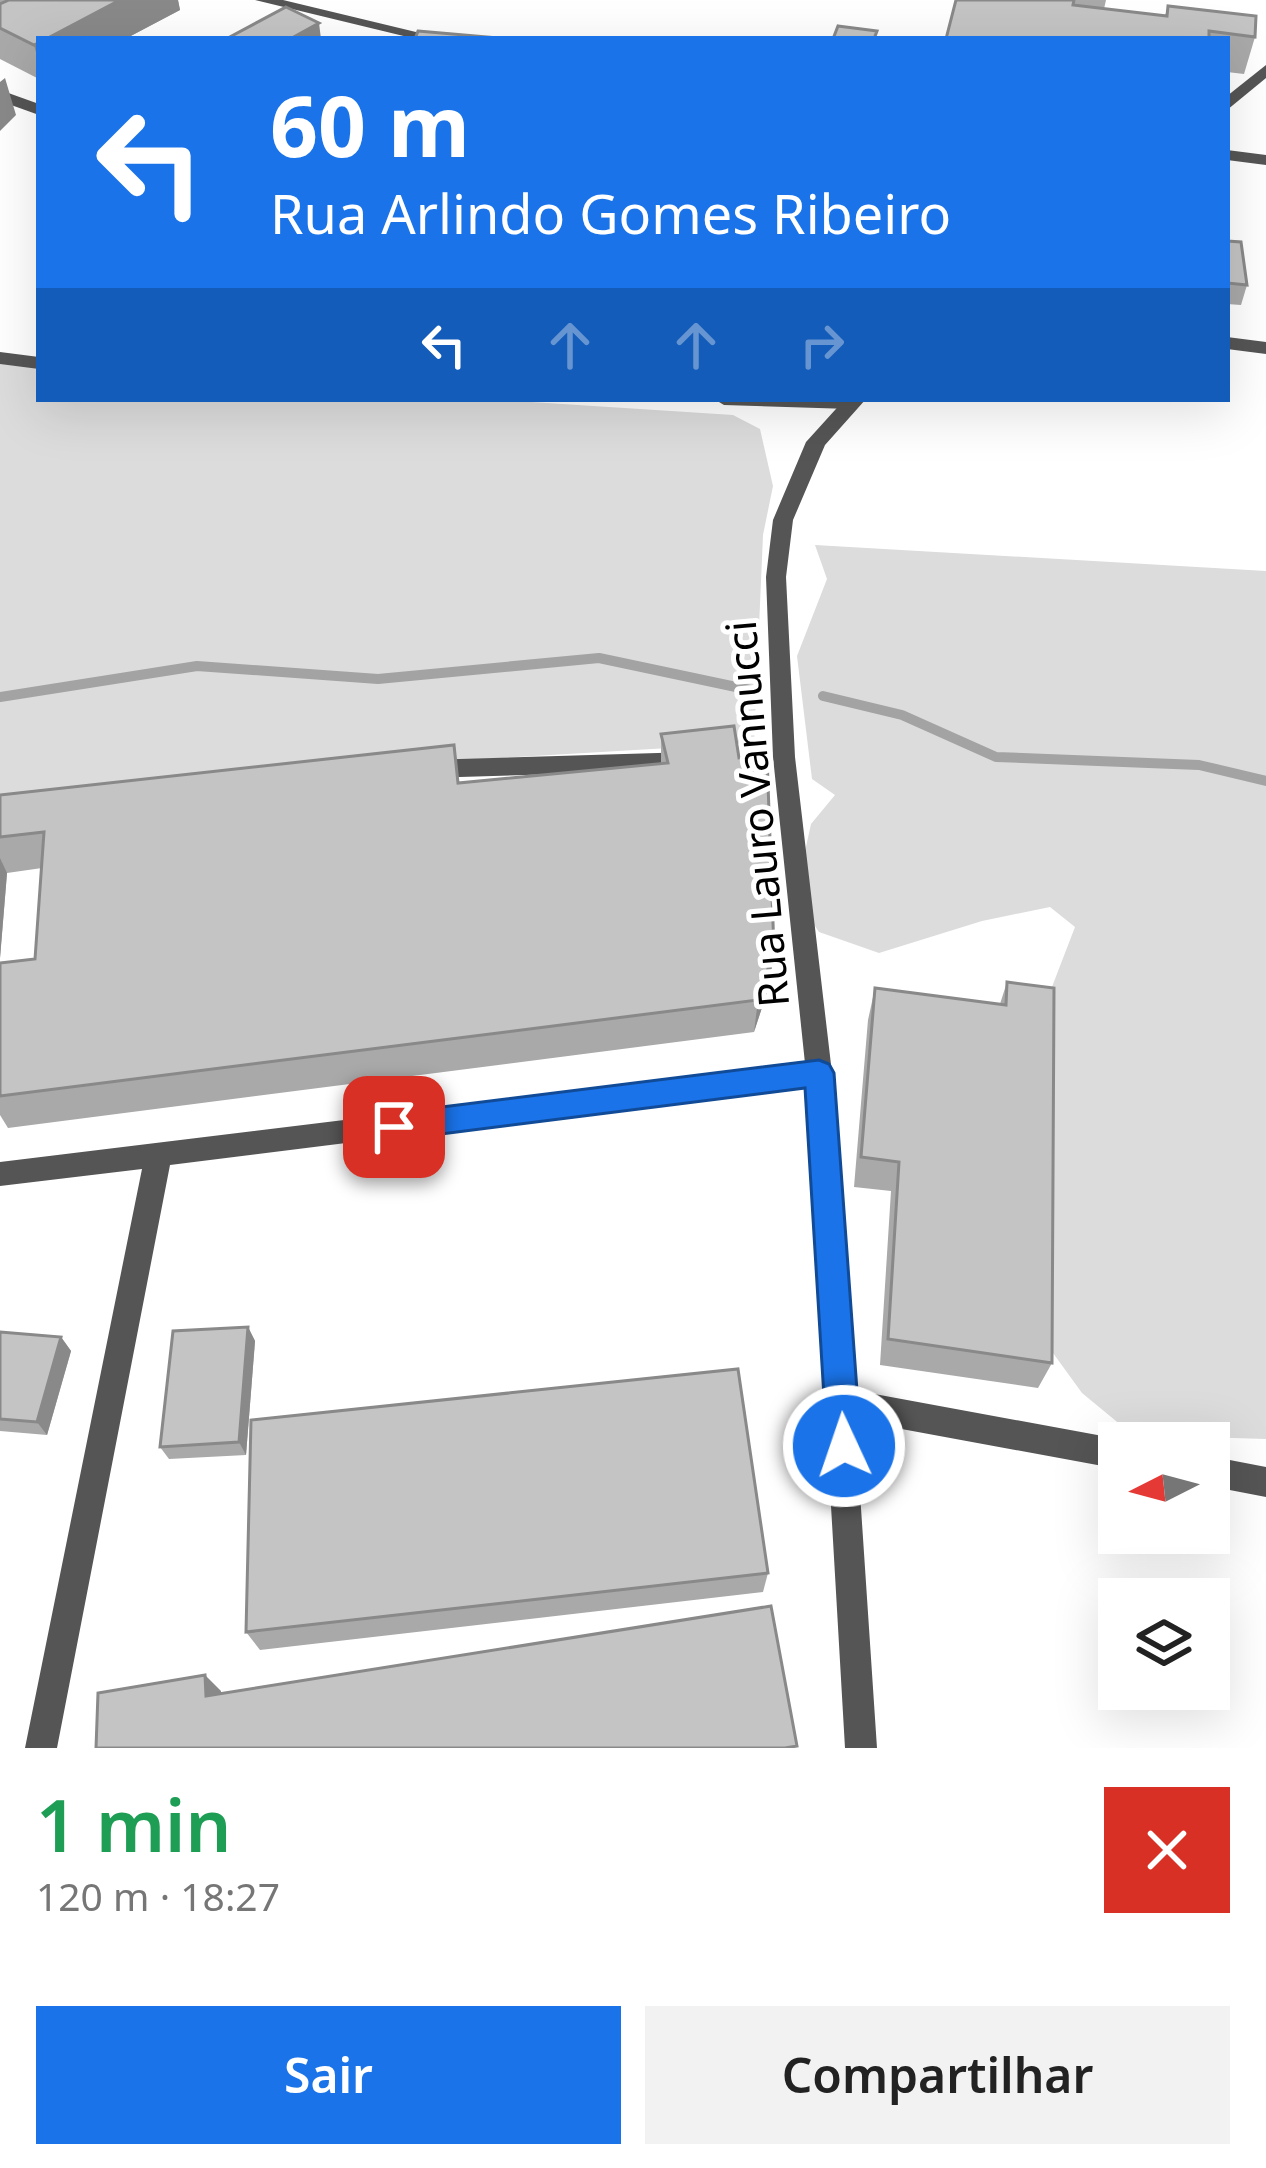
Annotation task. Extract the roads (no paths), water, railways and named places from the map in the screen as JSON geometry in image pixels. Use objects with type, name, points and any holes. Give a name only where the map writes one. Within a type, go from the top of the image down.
[{"type":"street","points":[[263,0],[423,36]]},
{"type":"street","points":[[1230,102],[1266,70]]},
{"type":"street","points":[[0,94],[36,109]]},
{"type":"street","points":[[1230,155],[1266,160]]},
{"type":"street","points":[[1230,343],[1266,348]]},
{"type":"street","points":[[0,358],[36,363]]},
{"type":"street","name":"Rua Lauro Vannucci","points":[[852,402],[816,442],[783,520],[776,577],[773,758],[819,1073],[861,1748]]},
{"type":"street","points":[[393,770],[717,760]]},
{"type":"street","points":[[0,1174],[819,1073]]},
{"type":"street","points":[[41,1748],[158,1156]]},
{"type":"street","points":[[842,1403],[1098,1450]]},
{"type":"street","points":[[1230,1475],[1266,1482]]},
{"type":"waterway","points":[[0,697],[197,666],[378,679],[599,658],[755,691]]},
{"type":"waterway","points":[[823,696],[902,715],[996,757],[1199,765],[1266,781]]}]
